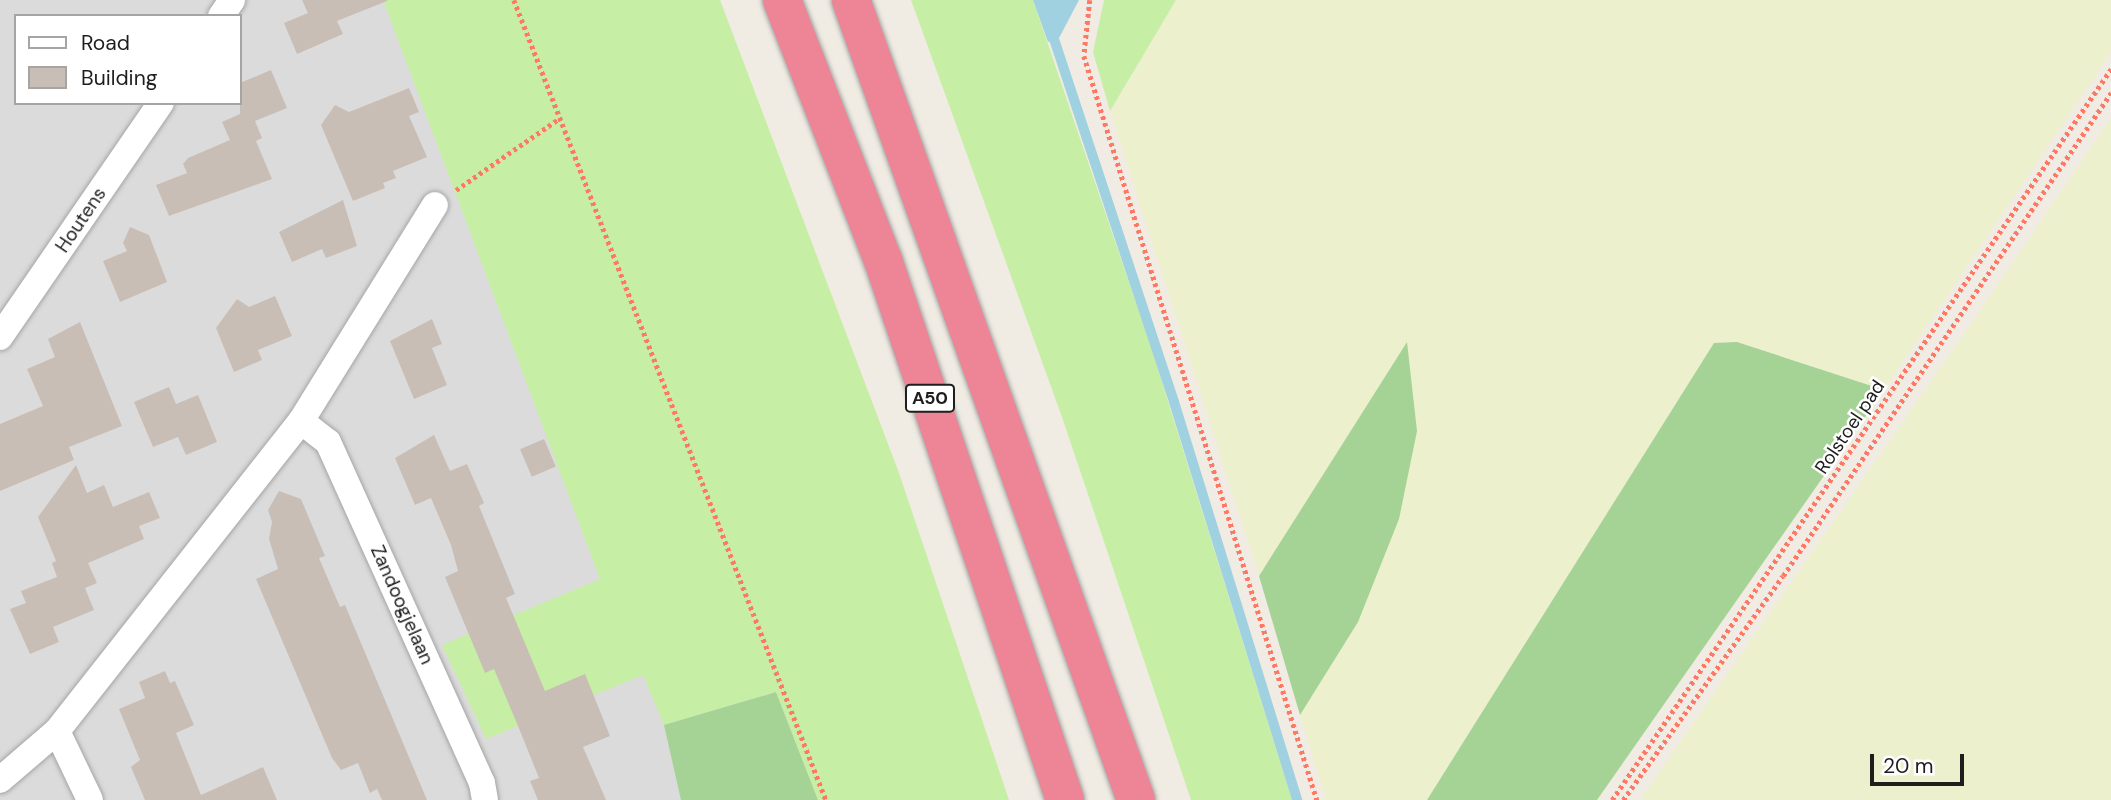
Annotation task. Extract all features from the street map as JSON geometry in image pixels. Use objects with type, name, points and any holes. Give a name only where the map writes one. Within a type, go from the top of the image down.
[{"type":"highway","name":"A50","points":[[782,0],[883,260],[1065,800]]},
{"type":"highway","points":[[851,0],[1136,800]]},
{"type":"street","name":"Houtens","points":[[0,337],[160,105]]},
{"type":"street","points":[[0,780],[57,732],[301,421],[435,205]]},
{"type":"street","name":"Zandoogjelaan","points":[[301,421],[328,442],[482,783],[485,800]]},
{"type":"street","points":[[57,732],[90,800]]},
{"type":"path","points":[[514,0],[826,800]]},
{"type":"path","points":[[1090,0],[1084,56],[1317,800]]},
{"type":"path","name":"Rolstoel pad","points":[[1612,800],[2111,69]]},
{"type":"path","points":[[1623,800],[1783,576],[2111,93]]},
{"type":"path","points":[[435,205],[560,118]]},
{"type":"shaded area","points":[[0,0],[445,0],[794,800],[0,800]]},
{"type":"green space","points":[[383,0],[720,0],[899,473],[1009,800],[818,800],[776,692],[664,725],[643,675],[486,739],[442,645],[600,579]]},
{"type":"green space","points":[[911,0],[1033,0],[1152,350],[1292,800],[1191,800],[1062,417]]},
{"type":"green space","points":[[1104,0],[1176,0],[1110,111],[1093,52]]},
{"type":"green space","points":[[1176,0],[2111,0],[2111,52],[1884,390],[1737,342],[1714,343],[1427,800],[1326,800],[1300,715],[1358,622],[1411,381],[1407,343],[1259,576],[1110,111]]},
{"type":"green space","points":[[2111,118],[2111,800],[1640,800],[1986,302]]},
{"type":"green space","points":[[1407,342],[1417,431],[1399,519],[1358,622],[1300,715],[1259,576]]},
{"type":"green space","points":[[1737,342],[1884,390],[1597,800],[1427,800],[1714,343]]},
{"type":"green space","points":[[776,692],[818,800],[681,800],[664,725]]},
{"type":"water","points":[[1033,0],[1079,0],[1059,38],[1048,42]]},
{"type":"building","points":[[302,0],[387,1],[337,21],[343,34],[297,54],[284,23],[308,13]]},
{"type":"building","points":[[271,70],[287,108],[255,121],[262,138],[256,141],[272,179],[169,216],[156,185],[187,173],[183,164],[188,158],[230,140],[222,122],[240,114],[242,82]]},
{"type":"building","points":[[409,88],[419,112],[409,116],[427,157],[393,171],[396,178],[383,183],[385,188],[353,201],[321,125],[335,105],[349,112]]},
{"type":"building","points":[[343,200],[357,246],[326,258],[322,249],[292,262],[279,232]]},
{"type":"building","points":[[130,227],[149,235],[167,282],[120,302],[103,261],[127,251],[123,243]]},
{"type":"building","points":[[275,296],[292,336],[258,350],[262,360],[234,372],[216,328],[237,299],[249,307]]},
{"type":"building","points":[[432,319],[442,344],[432,348],[447,385],[414,399],[390,341]]},
{"type":"building","points":[[80,322],[122,426],[69,447],[74,460],[0,491],[0,424],[43,406],[27,369],[55,357],[48,339]]},
{"type":"building","points":[[169,387],[176,404],[198,395],[217,442],[186,455],[178,437],[153,447],[134,402]]},
{"type":"building","points":[[434,435],[450,471],[467,464],[484,503],[479,506],[515,594],[506,598],[545,691],[585,674],[610,736],[583,747],[606,800],[538,800],[530,781],[539,778],[518,726],[494,669],[485,673],[445,577],[458,571],[451,545],[431,498],[415,505],[395,458]]},
{"type":"building","points":[[544,439],[556,467],[532,477],[520,449]]},
{"type":"building","points":[[76,465],[87,493],[104,485],[113,507],[149,492],[160,518],[139,526],[144,539],[88,563],[97,583],[85,588],[94,610],[53,627],[59,642],[30,654],[10,609],[26,603],[21,591],[57,577],[52,563],[56,561],[38,517]]},
{"type":"building","points":[[279,491],[301,499],[325,556],[319,558],[340,607],[345,605],[427,800],[382,800],[377,789],[370,793],[358,763],[341,770],[332,758],[256,579],[278,569],[269,539],[272,522],[268,510]]},
{"type":"building","points":[[165,671],[170,683],[175,681],[194,725],[176,733],[201,795],[263,767],[277,800],[145,800],[131,767],[140,760],[119,709],[145,698],[139,682]]},
{"type":"waterway","points":[[1054,39],[1174,402],[1297,800]]}]
